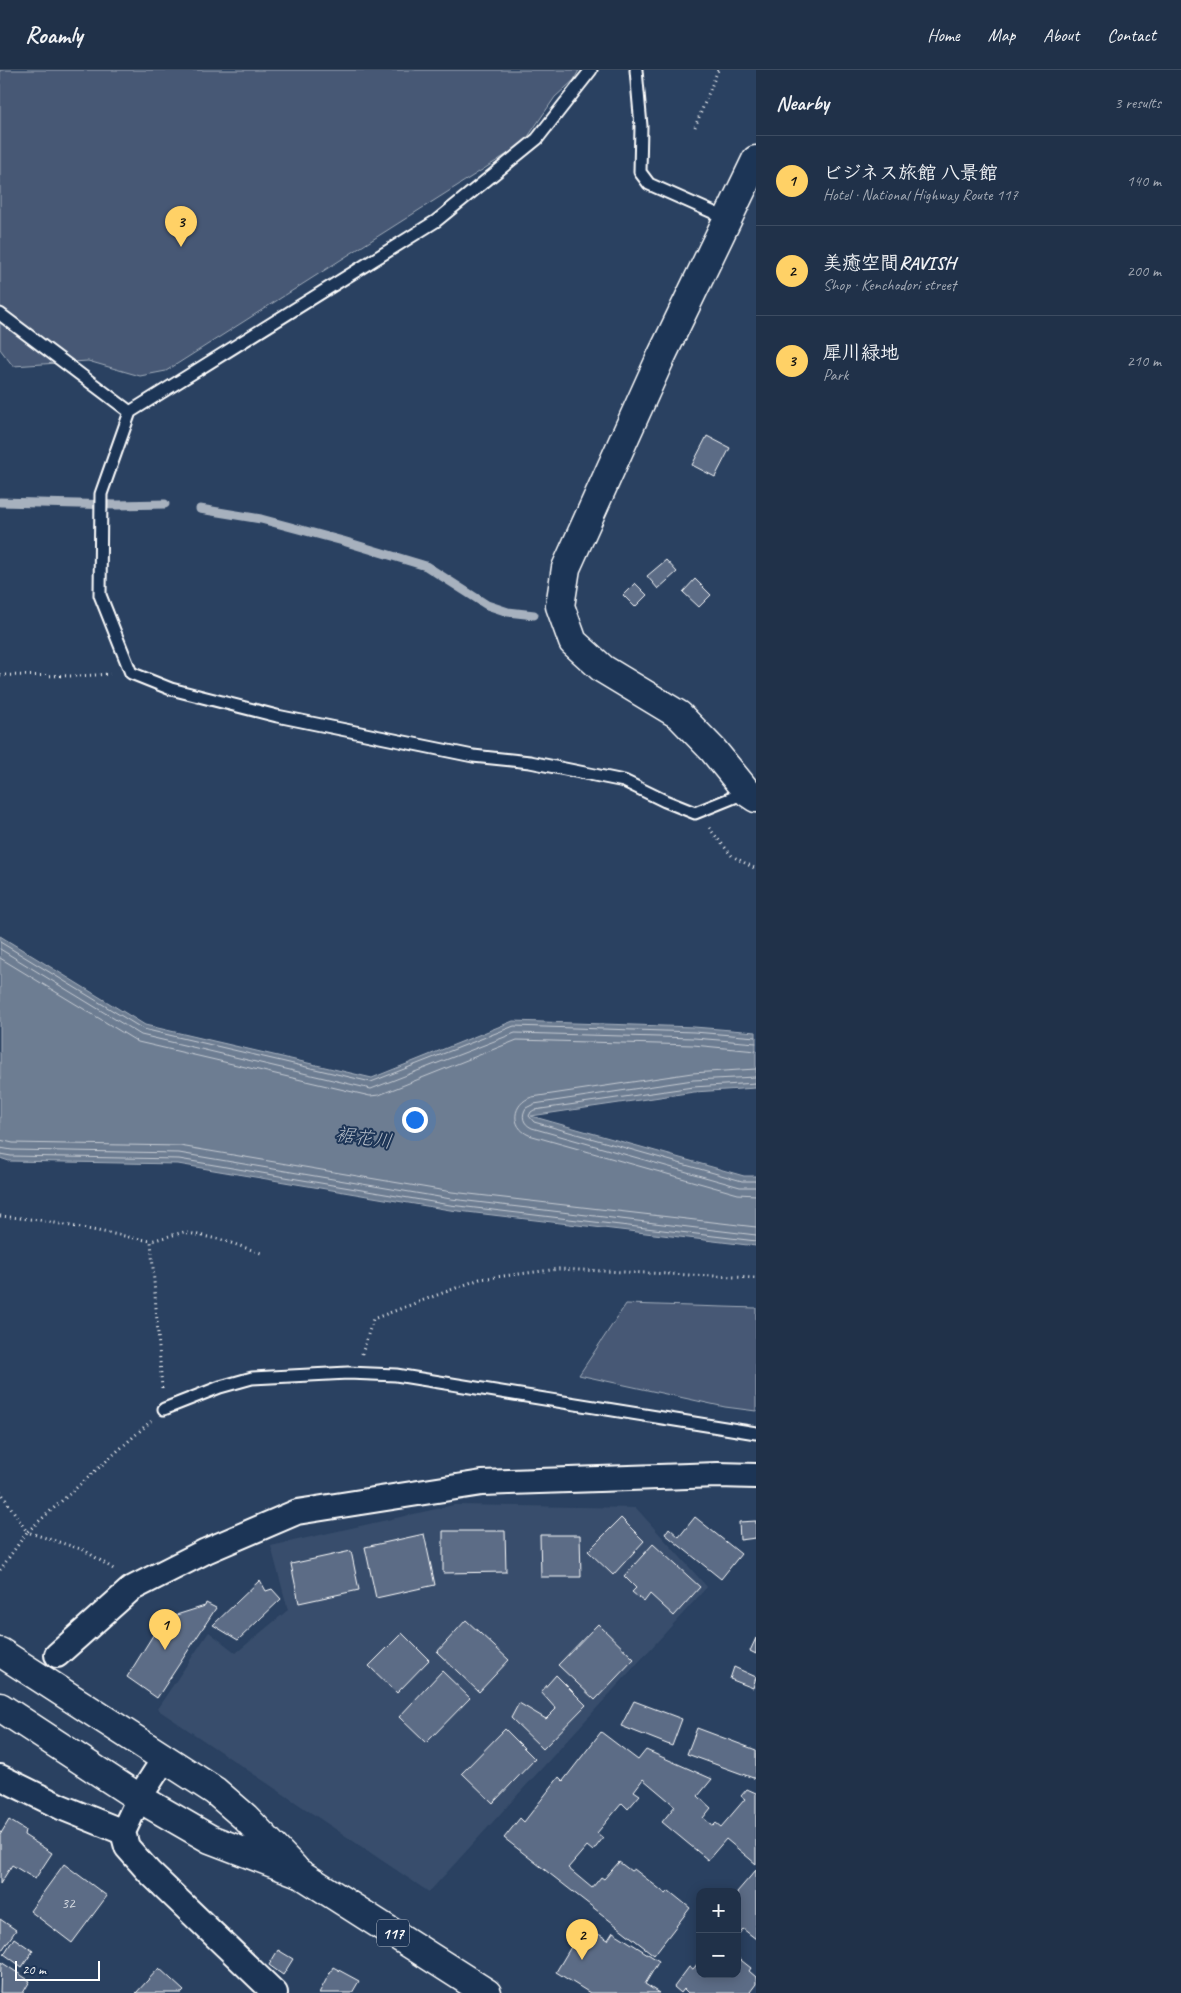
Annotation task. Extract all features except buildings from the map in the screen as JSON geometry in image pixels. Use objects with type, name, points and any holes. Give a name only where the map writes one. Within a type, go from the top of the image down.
[{"type":"main road","points":[[751,795],[714,750],[679,714],[603,669],[574,642],[560,606],[566,568],[661,357],[756,160]]},
{"type":"main road","name":"117","points":[[8,1658],[215,1791],[246,1817],[299,1873]]},
{"type":"main road","name":"117","points":[[0,1707],[140,1798],[210,1839],[299,1873],[487,1993]]},
{"type":"street","points":[[57,1655],[131,1589],[206,1551],[297,1512],[482,1483],[718,1475],[756,1476]]},
{"type":"street","points":[[164,1759],[122,1832],[127,1846],[149,1872],[275,1993]]},
{"type":"street","points":[[0,1777],[61,1807],[122,1832]]},
{"type":"lane","points":[[591,70],[538,139],[436,221],[130,412],[101,494],[100,595],[131,673],[171,689],[277,716],[472,756],[530,762],[624,781],[695,813],[751,795]]},
{"type":"lane","points":[[636,70],[641,126],[640,172],[649,184],[728,219]]},
{"type":"lane","points":[[0,314],[130,412]]},
{"type":"lane","points":[[164,1410],[220,1387],[252,1378],[355,1373],[396,1375],[756,1433]]},
{"type":"path","points":[[695,127],[718,70]]},
{"type":"path","points":[[0,675],[79,676],[131,673]]},
{"type":"path","points":[[695,813],[732,856],[756,869]]},
{"type":"path","points":[[0,1216],[39,1220],[151,1241],[184,1232],[222,1240],[264,1254]]},
{"type":"path","points":[[0,1570],[27,1532],[164,1410],[151,1241]]},
{"type":"path","points":[[355,1373],[373,1320],[480,1279],[559,1268],[756,1278]]},
{"type":"path","points":[[0,1491],[27,1532],[84,1550],[138,1585]]},
{"type":"shaded area","points":[[0,70],[579,70],[574,80],[555,97],[523,144],[166,371],[140,376],[88,361],[13,366],[0,349]]},
{"type":"shaded area","points":[[626,1304],[756,1308],[756,1411],[725,1407],[579,1375]]},
{"type":"shaded area","points":[[454,1505],[636,1508],[707,1587],[429,1892],[157,1709],[209,1632],[236,1653],[288,1610],[271,1546]]},
{"type":"water","name":"裾花川","points":[[0,936],[145,1025],[372,1078],[513,1021],[694,1027],[756,1032],[756,1088],[694,1092],[531,1116],[744,1176],[756,1176],[756,1246],[450,1210],[178,1164],[9,1161],[0,1158]]},
{"type":"waterway","points":[[0,502],[117,505],[165,504]]},
{"type":"waterway","points":[[200,509],[261,519],[426,566],[487,605],[508,612],[534,615]]},
{"type":"place","name":"犀川緑地","points":[[181,247]]},
{"type":"place","name":"ビジネス旅館 八景館","points":[[165,1650]]},
{"type":"place","name":"美癒空間RAVISH","points":[[582,1960]]}]
